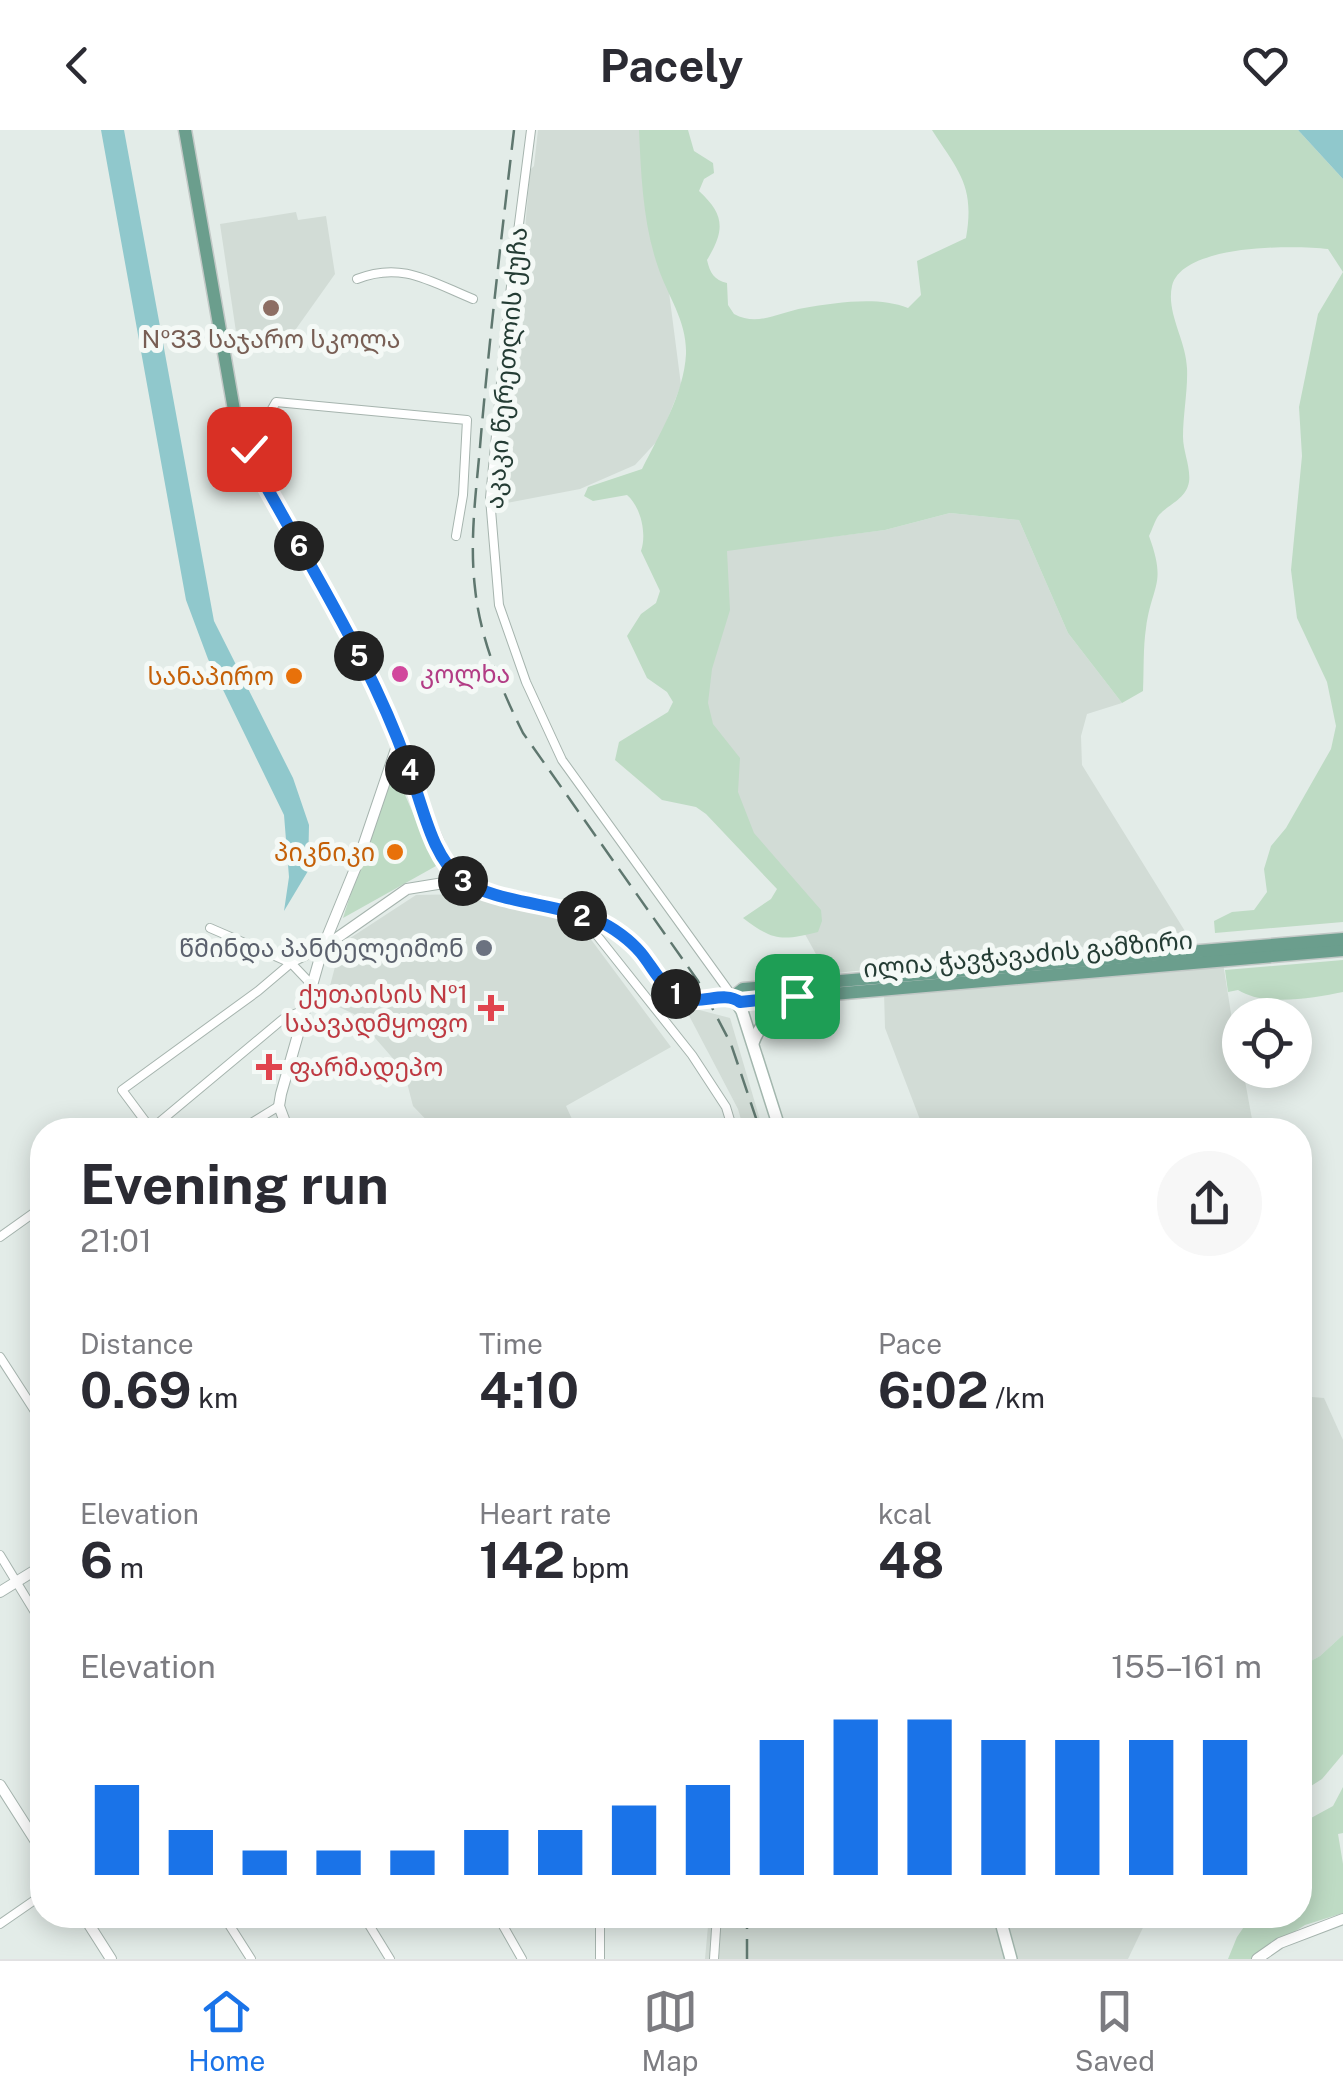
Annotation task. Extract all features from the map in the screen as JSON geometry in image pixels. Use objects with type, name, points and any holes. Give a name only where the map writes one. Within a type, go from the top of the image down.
[{"type":"main road","points":[[184,130],[228,387],[249,449],[365,667],[399,739],[448,867],[484,892],[542,903],[600,922],[636,947],[665,986],[679,996],[693,1000],[733,996]]},
{"type":"main road","name":"ილია ჭავჭავაძის გამზირი","points":[[1343,939],[884,982],[740,1002],[733,996],[743,989],[884,982],[1343,950]]},
{"type":"main road","name":"აკაკი წერეთლის ქუჩა","points":[[733,996],[742,1011],[776,1118]]},
{"type":"main road","points":[[753,1043],[765,1020],[797,996]]},
{"type":"main road","points":[[1002,1928],[1011,1959]]},
{"type":"street","name":"აკაკი წერეთლის ქუჩა","points":[[531,130],[490,498],[500,605],[526,682],[562,760],[733,996]]},
{"type":"street","points":[[357,279],[376,271],[404,271],[473,299]]},
{"type":"street","points":[[249,449],[276,402],[467,420],[463,496],[456,536]]},
{"type":"street","points":[[284,1118],[279,1106],[311,984],[399,739]]},
{"type":"street","points":[[142,1118],[122,1090],[258,992],[291,963],[323,947],[407,889],[462,880]]},
{"type":"street","points":[[581,916],[692,1055],[729,1118]]},
{"type":"street","points":[[210,928],[291,963],[311,984]]},
{"type":"street","points":[[165,1118],[283,1020],[304,1010]]},
{"type":"street","points":[[260,1118],[279,1106]]},
{"type":"street","points":[[0,1237],[30,1217]]},
{"type":"street","points":[[0,1356],[30,1403]]},
{"type":"street","points":[[0,1556],[30,1605]]},
{"type":"street","points":[[0,1592],[30,1573]]},
{"type":"street","points":[[0,1785],[30,1832]]},
{"type":"street","points":[[0,1924],[30,1903]]},
{"type":"street","points":[[1257,1959],[1280,1943],[1343,1918]]},
{"type":"street","points":[[91,1928],[111,1959]]},
{"type":"street","points":[[232,1928],[251,1959]]},
{"type":"street","points":[[371,1928],[390,1959]]},
{"type":"street","points":[[505,1928],[522,1959]]},
{"type":"street","points":[[600,1928],[600,1959]]},
{"type":"street","points":[[714,1959],[716,1928]]},
{"type":"shaded area","points":[[538,130],[648,130],[681,385],[660,438],[635,465],[580,489],[502,504],[530,170],[534,166]]},
{"type":"shaded area","name":"№33 საჯარო სკოლა","points":[[296,212],[298,220],[326,216],[335,274],[286,343],[239,352],[220,224]]},
{"type":"shaded area","points":[[950,513],[1019,520],[1068,633],[1122,703],[1087,714],[1081,736],[1082,765],[1188,936],[827,974],[780,889],[689,703],[726,550],[885,530]]},
{"type":"shaded area","name":"ქუთაისის №1 საავადმყოფო","points":[[470,894],[578,922],[671,1047],[566,1106],[572,1118],[424,1118],[413,1106],[404,1071],[354,1014],[326,1001],[341,944],[416,895]]},
{"type":"shaded area","points":[[1223,963],[1229,998],[1222,998],[1222,1088],[1246,1088],[1252,1118],[919,1118],[885,1028],[884,992]]},
{"type":"shaded area","points":[[684,1006],[730,1018],[759,1118],[741,1118]]},
{"type":"shaded area","points":[[1312,1397],[1324,1398],[1343,1440],[1343,1635],[1312,1660]]},
{"type":"shaded area","points":[[708,1928],[1143,1928],[1128,1959],[705,1959]]},
{"type":"green space","points":[[639,130],[688,130],[694,151],[713,163],[714,173],[704,179],[699,191],[714,208],[720,223],[707,260],[713,275],[727,283],[728,305],[734,314],[752,319],[856,302],[883,302],[908,308],[921,295],[917,261],[966,238],[968,220],[963,180],[932,130],[1298,130],[1343,179],[1343,272],[1328,249],[1241,250],[1196,262],[1180,272],[1172,286],[1172,306],[1187,368],[1183,437],[1189,482],[1181,497],[1159,515],[1149,536],[1158,575],[1146,628],[1143,691],[1122,703],[1068,633],[1019,520],[950,513],[885,530],[727,551],[730,610],[712,669],[708,703],[713,724],[740,758],[738,792],[754,833],[821,910],[818,932],[806,935],[770,935],[743,918],[771,899],[777,889],[706,814],[696,807],[662,800],[615,760],[619,742],[668,712],[673,702],[667,692],[647,678],[627,636],[641,614],[656,603],[660,591],[641,551],[639,514],[627,495],[593,501],[584,496],[588,487],[642,469],[670,414],[684,369],[683,331],[649,234]]},
{"type":"green space","points":[[1343,272],[1343,922],[1215,933],[1214,921],[1232,912],[1254,910],[1267,892],[1264,869],[1271,846],[1286,828],[1331,749],[1336,726],[1327,682],[1297,618],[1291,570],[1302,456],[1299,407],[1318,314]]},
{"type":"green space","points":[[392,765],[436,866],[343,918]]},
{"type":"green space","points":[[1343,960],[1343,992],[1304,998],[1262,998],[1238,990],[1228,992],[1225,970]]},
{"type":"green space","points":[[1343,1635],[1343,1754],[1312,1785],[1312,1660]]},
{"type":"green space","points":[[1343,1787],[1343,1833],[1338,1834],[1343,1864],[1343,1913],[1312,1923],[1312,1817],[1333,1806]]},
{"type":"green space","points":[[1243,1928],[1300,1928],[1251,1959],[1228,1959]]},
{"type":"water","points":[[101,130],[124,130],[214,621],[293,778],[309,825],[308,871],[284,911],[289,877],[284,815],[208,659],[186,600]]},
{"type":"water","points":[[1298,130],[1343,130],[1343,179]]},
{"type":"railway","points":[[514,130],[474,512],[473,569],[482,626],[499,681],[523,733],[698,981],[731,1044],[756,1118]]},
{"type":"railway","points":[[747,1928],[747,1959]]},
{"type":"place","name":"№33 საჯარო სკოლა","points":[[271,308]]},
{"type":"place","name":"კოლხა","points":[[400,674]]},
{"type":"place","name":"სანაპირო","points":[[294,676]]},
{"type":"place","name":"პიკნიკი","points":[[395,852]]},
{"type":"place","name":"წმინდა პანტელეიმონ","points":[[484,948]]},
{"type":"place","name":"ქუთაისის №1 საავადმყოფო","points":[[491,1008]]},
{"type":"place","name":"ფარმადეპო","points":[[269,1067]]},
{"type":"route","points":[[249,449],[365,667],[399,739],[448,867],[484,892],[542,903],[600,922],[636,947],[665,986],[685,999],[733,996],[740,1002],[797,996]]}]
